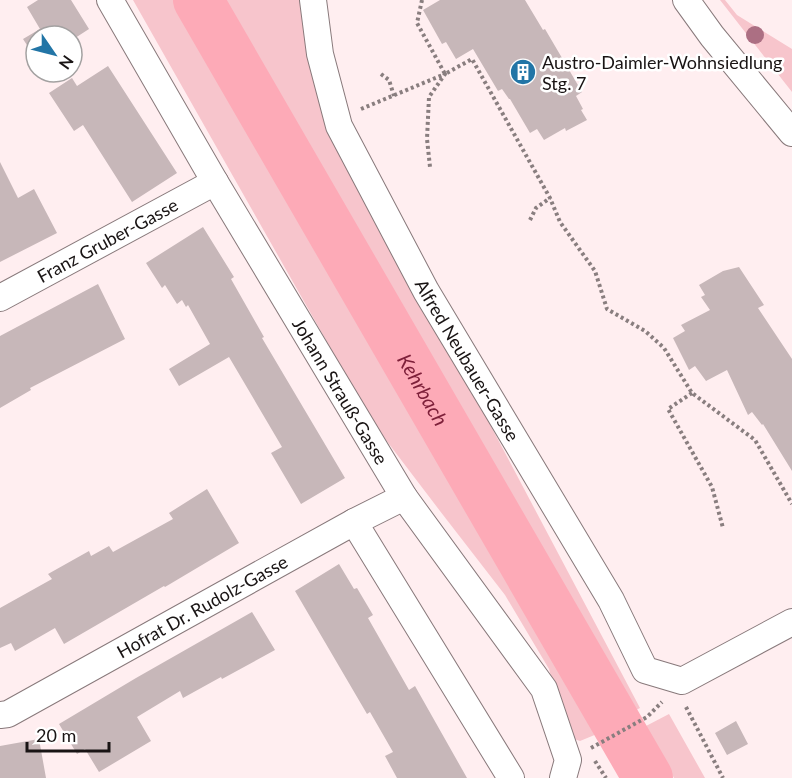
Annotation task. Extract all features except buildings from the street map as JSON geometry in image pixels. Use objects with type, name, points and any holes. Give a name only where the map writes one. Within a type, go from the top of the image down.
[{"type":"street","name":"Johann Strauß-Gasse","points":[[110,0],[215,182],[404,497],[544,689],[568,760],[563,778]]},
{"type":"street","name":"Alfred Neubauer-Gasse","points":[[313,0],[320,54],[339,126],[426,291],[611,600],[645,670],[682,681]]},
{"type":"street","points":[[686,0],[712,36],[792,133]]},
{"type":"street","name":"Franz Gruber-Gasse","points":[[0,298],[215,182]]},
{"type":"street","name":"Hofrat Dr. Rudolz-Gasse","points":[[0,715],[8,714],[354,522],[404,497]]},
{"type":"street","points":[[354,522],[511,778]]},
{"type":"street","points":[[682,681],[792,622]]},
{"type":"path","points":[[422,0],[417,23],[445,74]]},
{"type":"path","points":[[337,119],[445,74],[472,59],[550,198],[560,222],[595,271],[607,309],[645,331],[664,348],[692,393],[755,440],[792,504]]},
{"type":"path","points":[[381,74],[389,80],[394,96]]},
{"type":"path","points":[[430,167],[427,139],[429,97],[445,74]]},
{"type":"path","points":[[530,220],[536,207],[550,198]]},
{"type":"path","points":[[692,393],[668,409],[712,487],[723,528]]},
{"type":"path","points":[[597,745],[647,717],[682,681]]},
{"type":"path","points":[[682,681],[686,708],[723,778]]},
{"type":"path","points":[[594,759],[606,778]]},
{"type":"shaded area","points":[[133,0],[176,0],[597,734],[580,741],[568,737],[549,669],[505,595],[373,423]]},
{"type":"shaded area","points":[[217,0],[305,0],[332,126],[640,708],[622,717]]},
{"type":"shaded area","points":[[720,0],[725,0],[737,15],[792,49],[792,92]]},
{"type":"shaded area","points":[[669,714],[705,778],[674,778],[646,726]]},
{"type":"waterway","name":"Kehrbach","points":[[198,0],[648,778]]},
{"type":"place","name":"Austro-Daimler-Wohnsiedlung Stg. 7","points":[[523,72]]}]
